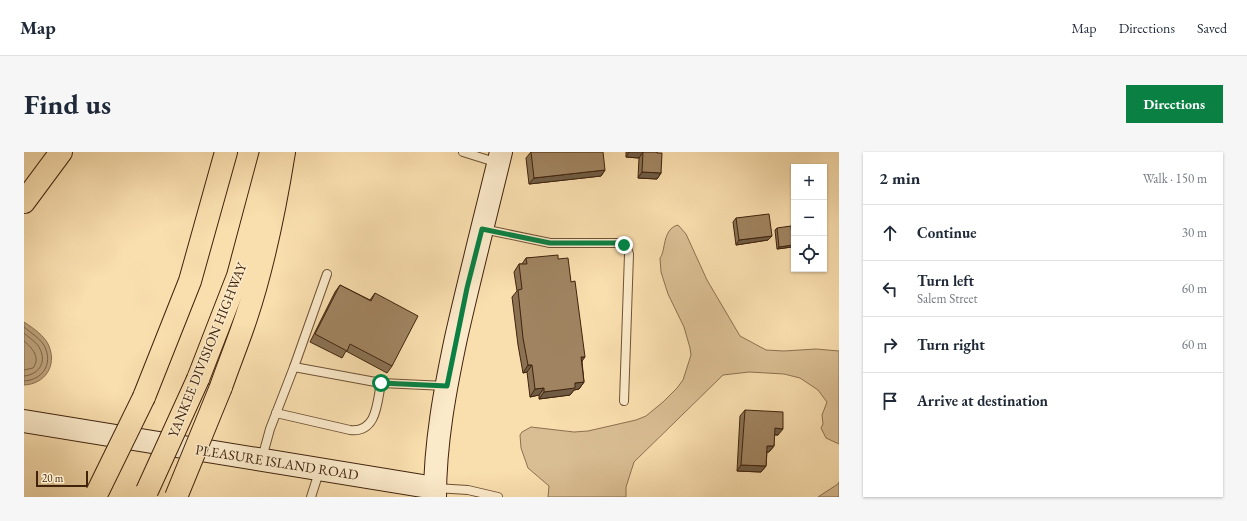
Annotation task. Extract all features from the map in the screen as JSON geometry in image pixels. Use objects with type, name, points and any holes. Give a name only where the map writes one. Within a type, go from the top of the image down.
[{"type":"highway","points":[[24,202],[61,152]]},
{"type":"highway","points":[[96,495],[144,397],[190,280],[226,152]]},
{"type":"highway","name":"YANKEE DIVISION HIGHWAY","points":[[146,494],[198,379],[238,276],[271,152]]},
{"type":"highway","points":[[176,497],[221,387],[246,317],[260,269],[273,214],[284,152]]},
{"type":"street","points":[[435,492],[438,448],[447,386],[467,288],[500,158]]},
{"type":"street","name":"PLEASURE ISLAND ROAD","points":[[24,421],[320,469],[435,492]]},
{"type":"lane","points":[[463,152],[500,158]]},
{"type":"lane","points":[[482,229],[550,243],[618,243],[627,248],[629,254],[624,401]]},
{"type":"lane","points":[[262,459],[276,414],[326,274]]},
{"type":"lane","points":[[294,367],[381,383],[447,386]]},
{"type":"lane","points":[[276,414],[358,431],[366,428],[374,418],[381,383]]},
{"type":"lane","points":[[311,497],[320,469]]},
{"type":"lane","points":[[435,492],[468,490],[498,497]]},
{"type":"shaded area","points":[[678,225],[686,234],[707,280],[740,336],[766,350],[784,351],[816,349],[839,351],[839,444],[826,438],[821,428],[823,424],[822,415],[827,402],[818,390],[800,378],[784,374],[749,372],[723,375],[634,462],[626,487],[626,497],[548,497],[549,486],[528,468],[521,448],[520,435],[522,432],[531,427],[574,432],[588,431],[636,420],[646,416],[663,402],[683,380],[691,355],[690,348],[684,327],[668,294],[661,272],[660,258],[669,231]]},
{"type":"shaded area","points":[[839,482],[839,497],[818,497],[838,484]]},
{"type":"water","points":[[24,322],[45,339],[51,353],[51,360],[50,367],[43,377],[31,384],[24,385]]},
{"type":"building","points":[[531,152],[603,152],[605,170],[534,178]]},
{"type":"building","points":[[643,152],[662,153],[661,173],[642,172]]},
{"type":"building","points":[[769,214],[772,236],[739,240],[736,218]]},
{"type":"building","points":[[791,226],[791,245],[779,247],[777,228]]},
{"type":"building","points":[[558,255],[558,259],[568,258],[571,282],[575,281],[585,357],[581,357],[584,382],[575,383],[575,388],[544,392],[544,388],[535,389],[532,365],[528,365],[523,338],[518,290],[522,289],[519,264],[527,264],[526,258]]},
{"type":"building","points":[[340,285],[371,301],[375,293],[418,316],[392,366],[350,344],[347,351],[315,334]]},
{"type":"building","points":[[745,410],[783,412],[783,429],[775,428],[774,446],[767,446],[766,466],[741,465]]},
{"type":"route","points":[[381,383],[447,386],[467,288],[482,229],[550,243],[618,243],[624,245]]}]
